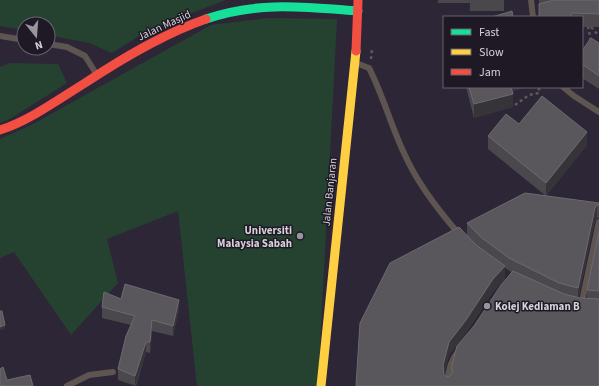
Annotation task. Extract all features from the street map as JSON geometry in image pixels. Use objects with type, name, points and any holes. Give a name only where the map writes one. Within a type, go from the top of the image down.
[{"type":"street","name":"Jalan Banjaran","points":[[322,386],[355,62],[358,0]]},
{"type":"street","name":"Jalan Masjid","points":[[0,130],[9,127],[46,107],[150,43],[196,22],[232,11],[262,7],[358,11]]},
{"type":"lane","points":[[530,0],[533,16]]},
{"type":"lane","points":[[0,36],[16,39]]},
{"type":"lane","points":[[56,45],[67,47],[85,56],[97,75]]},
{"type":"lane","points":[[355,62],[369,68],[377,82],[404,154],[426,191],[444,217],[464,240]]},
{"type":"lane","points":[[565,88],[574,96],[599,112]]},
{"type":"lane","points":[[581,307],[599,222]]},
{"type":"lane","points":[[448,386],[447,378],[453,357],[462,346]]},
{"type":"lane","points":[[67,386],[89,375],[113,372]]},
{"type":"path","points":[[592,48],[590,27],[599,36]]},
{"type":"path","points":[[515,105],[529,95],[539,94],[539,88]]},
{"type":"shaded area","name":"Universiti Malaysia Sabah","points":[[0,0],[599,0],[599,386],[0,386]]},
{"type":"green space","points":[[0,0],[226,0],[150,29],[112,53],[89,43],[56,37],[56,16],[16,16],[16,29],[0,26]]},
{"type":"green space","points":[[268,18],[337,19],[318,386],[197,386],[178,211],[107,239],[118,283],[71,335],[14,252],[0,258],[0,139],[33,124],[211,25]]},
{"type":"green space","points":[[10,63],[58,64],[67,83],[8,120],[0,123],[0,67]]},
{"type":"building","points":[[554,0],[599,0],[599,14],[572,13],[571,16],[539,16],[539,4]]},
{"type":"building","points":[[512,11],[513,16],[495,16]]},
{"type":"building","points":[[591,38],[599,43],[599,76],[583,65],[583,50]]},
{"type":"building","points":[[469,88],[511,88],[513,94],[474,104]]},
{"type":"building","points":[[542,96],[587,132],[546,183],[488,136],[506,114],[519,124]]},
{"type":"building","points":[[525,193],[599,203],[599,205],[595,208],[578,288],[559,283],[509,258],[482,238],[467,223]]},
{"type":"building","name":"Kolej Kediaman B","points":[[459,227],[476,245],[505,266],[493,279],[466,320],[449,342],[443,365],[444,375],[448,377],[452,374],[452,365],[457,346],[474,326],[501,285],[513,271],[564,294],[580,298],[599,299],[599,386],[356,386],[360,323],[390,263]]},
{"type":"building","points":[[599,231],[599,291],[587,290]]},
{"type":"building","points":[[125,284],[179,300],[173,326],[152,320],[150,342],[146,342],[135,376],[118,369],[126,336],[135,316],[102,307],[104,292],[121,299]]},
{"type":"building","points":[[0,311],[2,311],[5,325],[0,327]]},
{"type":"building","points":[[3,367],[7,380],[30,375],[33,386],[0,386],[0,369]]},
{"type":"traffic: fast","points":[[206,19],[226,13],[263,8],[300,7],[358,11]]},
{"type":"traffic: slow","points":[[321,386],[356,51]]},
{"type":"traffic: jam","points":[[356,51],[358,1]]},
{"type":"traffic: jam","points":[[0,130],[22,121],[54,103],[144,47],[174,32],[206,19]]},
{"type":"place","name":"Universiti Malaysia Sabah","points":[[300,236]]},
{"type":"place","name":"Kolej Kediaman B","points":[[487,306]]}]
